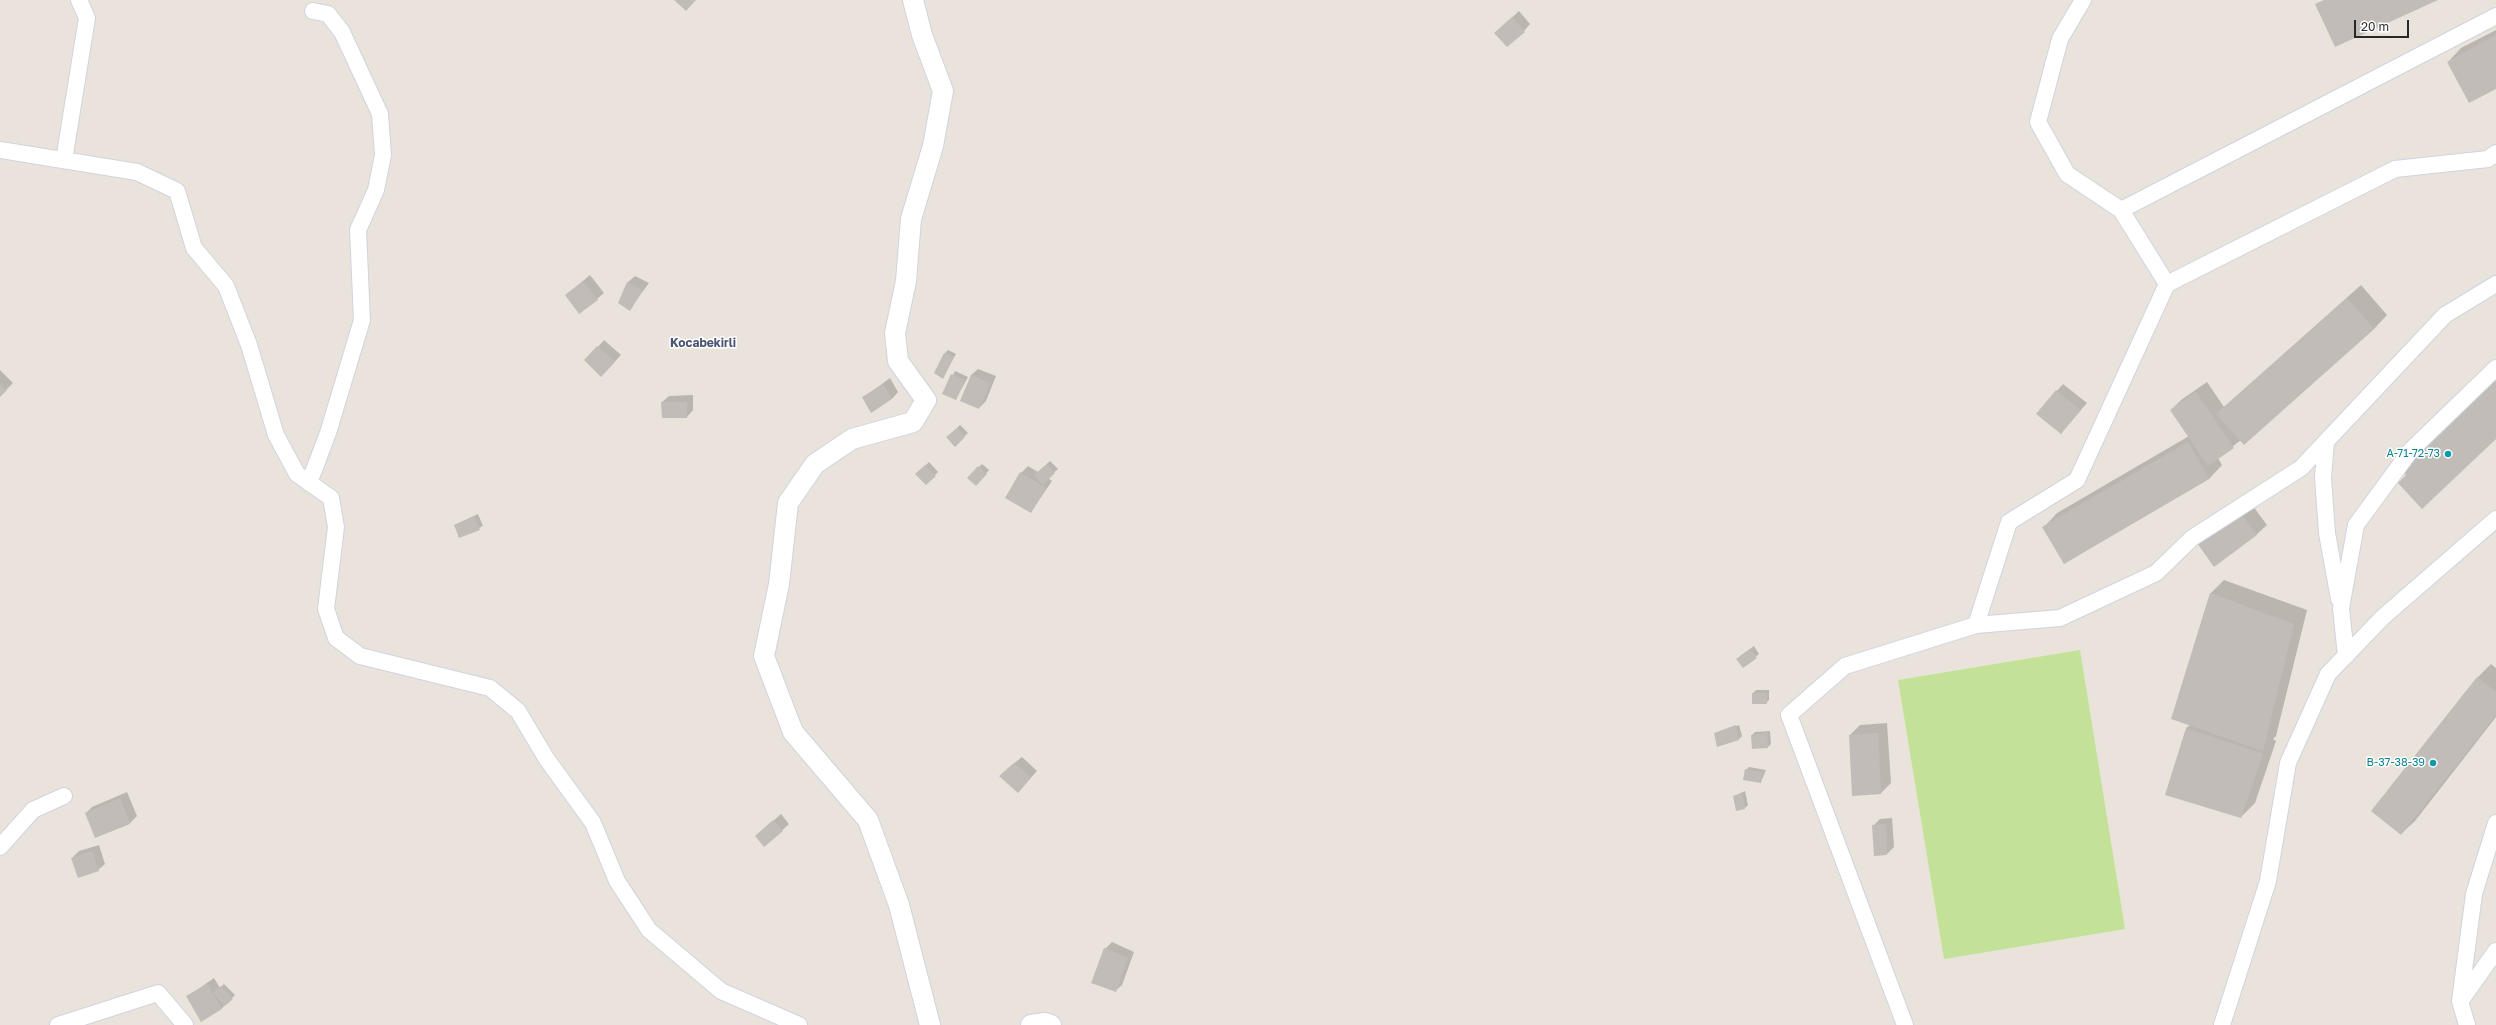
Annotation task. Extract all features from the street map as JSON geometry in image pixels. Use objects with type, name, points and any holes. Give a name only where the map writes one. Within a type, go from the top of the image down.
[{"type":"street","points":[[64,160],[87,18],[79,0]]},
{"type":"street","points":[[913,0],[922,35],[943,91],[933,146],[911,219],[906,281],[895,333],[898,361],[926,400],[913,422],[852,439],[815,464],[788,503],[779,584],[764,656],[793,732],[868,820],[899,905],[930,1025]]},
{"type":"street","points":[[2083,0],[2060,39],[2038,122],[2067,174],[2121,210],[2167,284]]},
{"type":"street","points":[[309,483],[328,433],[362,320],[358,230],[376,190],[383,155],[380,114],[342,32],[328,14],[313,11]]},
{"type":"street","points":[[2121,210],[2496,16]]},
{"type":"street","points":[[0,150],[137,172],[177,191],[194,248],[226,286],[249,345],[276,435],[297,474],[331,498],[336,526],[326,608],[336,638],[360,656],[490,688],[518,711],[546,758],[593,823],[617,881],[649,930],[722,991],[799,1025]]},
{"type":"street","points":[[1976,625],[2009,522],[2077,480],[2167,284],[2395,169],[2488,158],[2496,153]]},
{"type":"street","points":[[1905,1025],[1789,715],[1845,666],[1976,625],[2060,618],[2156,573],[2192,538],[2301,468],[2445,315],[2496,284]]},
{"type":"street","points":[[2341,608],[2356,525],[2410,450],[2496,368]]},
{"type":"street","points":[[2326,442],[2323,477],[2327,533],[2341,608],[2346,656]]},
{"type":"street","points":[[2222,1025],[2268,882],[2288,763],[2328,674],[2383,617],[2496,519]]},
{"type":"street","points":[[0,847],[33,810],[64,796]]},
{"type":"street","points":[[2466,1025],[2460,1001],[2474,894],[2496,823]]},
{"type":"street","points":[[2460,1001],[2496,952]]},
{"type":"street","points":[[58,1025],[158,993],[185,1025]]},
{"type":"street","points":[[1031,1025],[1045,1023],[1051,1025]]},
{"type":"green space","points":[[2080,650],[2125,929],[1944,959],[1898,680]]},
{"type":"building","points":[[674,0],[696,0],[686,11]]},
{"type":"building","points":[[2324,0],[2438,0],[2335,47],[2315,4]]},
{"type":"building","points":[[1512,17],[1525,32],[1507,47],[1494,33]]},
{"type":"building","points":[[2496,35],[2496,89],[2469,103],[2447,62]]},
{"type":"building","points":[[583,281],[598,300],[579,314],[565,295]]},
{"type":"building","points":[[627,282],[643,290],[630,311],[618,303]]},
{"type":"building","points":[[2347,298],[2374,329],[2244,445],[2216,414]]},
{"type":"building","points":[[597,346],[615,362],[601,377],[584,360]]},
{"type":"building","points":[[944,353],[954,357],[943,379],[934,373]]},
{"type":"building","points":[[951,374],[965,380],[956,400],[942,394]]},
{"type":"building","points":[[971,375],[990,383],[979,409],[960,401]]},
{"type":"building","name":"A-71-72-73","points":[[2496,379],[2496,439],[2422,509],[2398,483],[2406,475],[2400,469]]},
{"type":"building","points":[[0,384],[7,390],[0,397]]},
{"type":"building","points":[[883,384],[892,399],[871,413],[862,397]]},
{"type":"building","points":[[2056,390],[2081,410],[2061,434],[2036,414]]},
{"type":"building","points":[[2196,392],[2234,448],[2208,466],[2170,410]]},
{"type":"building","points":[[661,402],[687,402],[687,418],[662,418]]},
{"type":"building","points":[[957,428],[965,437],[955,447],[946,437]]},
{"type":"building","points":[[2188,442],[2209,479],[2064,564],[2042,527]]},
{"type":"building","points":[[1047,464],[1055,473],[1043,485],[1034,475]]},
{"type":"building","points":[[925,465],[936,476],[926,485],[915,474]]},
{"type":"building","points":[[978,466],[987,474],[976,486],[967,478]]},
{"type":"building","points":[[1020,472],[1046,488],[1031,513],[1005,498]]},
{"type":"building","points":[[2240,512],[2257,535],[2214,567],[2197,543]]},
{"type":"building","points":[[474,516],[480,530],[459,538],[454,525]]},
{"type":"building","points":[[2210,593],[2294,624],[2263,751],[2171,719]]},
{"type":"building","points":[[1750,649],[1757,658],[1743,668],[1736,659]]},
{"type":"building","name":"B-37-38-39","points":[[2477,677],[2496,692],[2496,715],[2401,835],[2371,811]]},
{"type":"building","points":[[1752,693],[1767,693],[1767,704],[1752,704]]},
{"type":"building","points":[[1736,725],[1739,740],[1717,747],[1714,733]]},
{"type":"building","points":[[2186,728],[2263,754],[2241,818],[2165,795]]},
{"type":"building","points":[[1767,733],[1768,748],[1752,749],[1751,735]]},
{"type":"building","points":[[1878,733],[1881,794],[1852,796],[1849,735]]},
{"type":"building","points":[[1014,763],[1031,778],[1018,793],[999,776]]},
{"type":"building","points":[[1745,769],[1763,772],[1761,783],[1743,780]]},
{"type":"building","points":[[1742,793],[1745,809],[1736,811],[1733,796]]},
{"type":"building","points":[[120,798],[130,824],[95,838],[85,813]]},
{"type":"building","points":[[773,820],[783,831],[764,847],[755,836]]},
{"type":"building","points":[[1886,824],[1887,855],[1874,856],[1872,825]]},
{"type":"building","points":[[92,851],[99,871],[78,878],[71,858]]},
{"type":"building","points":[[1104,948],[1128,958],[1116,992],[1091,983]]},
{"type":"building","points":[[207,984],[222,1009],[201,1022],[186,996]]},
{"type":"building","points":[[221,986],[233,999],[225,1006],[213,993]]},
{"type":"place","name":"A-71-72-73","points":[[2448,454]]},
{"type":"place","name":"B-37-38-39","points":[[2433,763]]},
{"type":"district","name":"Kocabekirli","points":[[703,343]]}]
